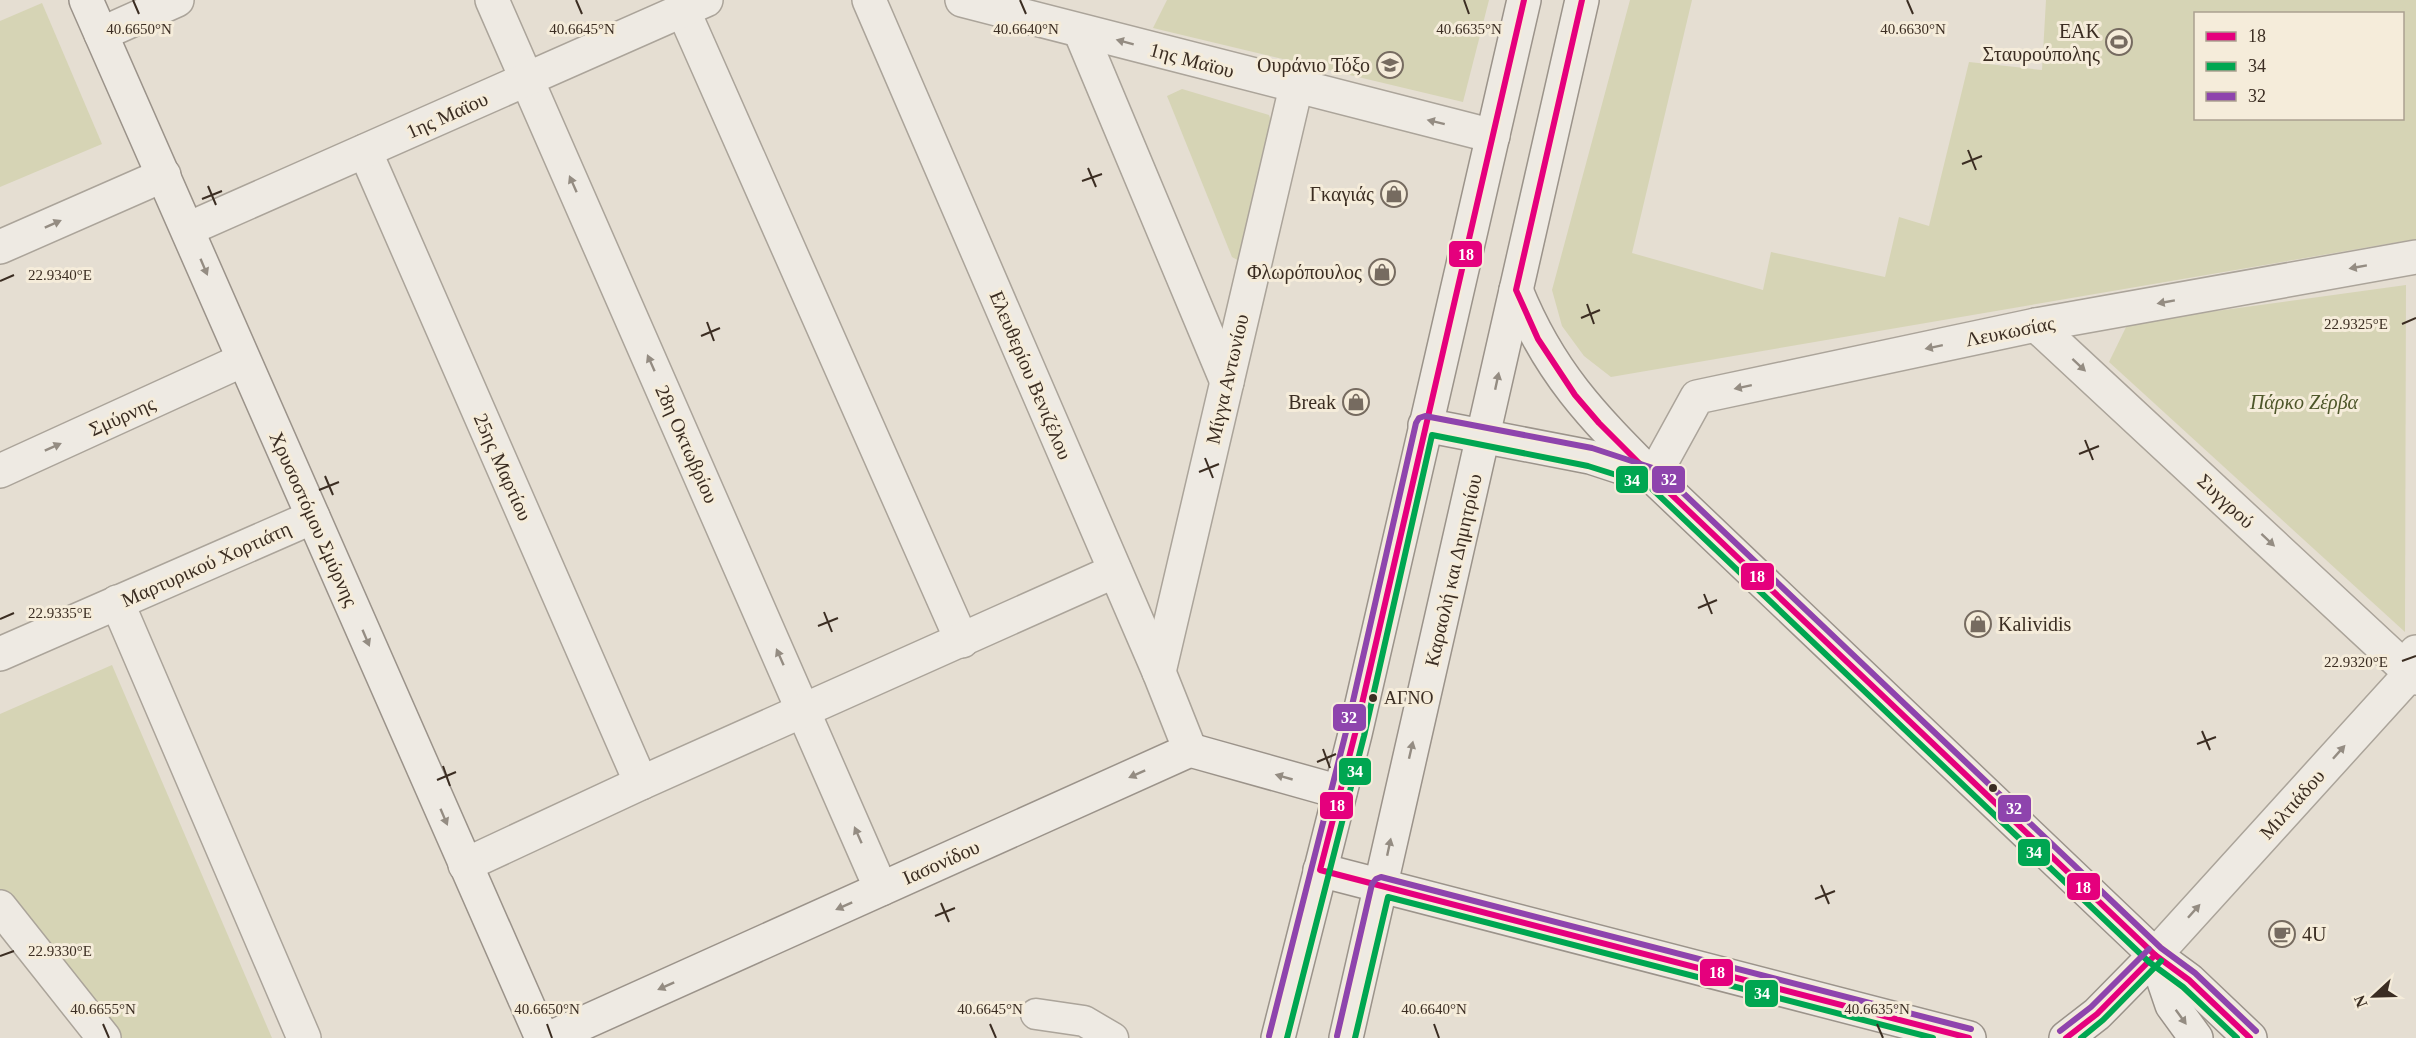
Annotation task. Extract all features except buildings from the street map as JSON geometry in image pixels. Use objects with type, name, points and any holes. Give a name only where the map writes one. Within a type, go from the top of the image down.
[{"type":"street","name":"Χρυσοστόμου Σμύρνης","points":[[86,0],[542,1038]]},
{"type":"street","points":[[101,34],[177,0]]},
{"type":"street","name":"28η Οκτωβρίου","points":[[492,0],[881,889]]},
{"type":"street","name":"Ελευθερίου Βενιζέλου","points":[[869,0],[1159,672],[1190,750]]},
{"type":"street","name":"1ης Μαϊου","points":[[962,0],[1493,136]]},
{"type":"street","points":[[1278,1038],[1340,792],[1524,0]]},
{"type":"street","points":[[1582,0],[1516,290],[1538,339],[1575,395],[1599,423],[1653,477],[2155,955],[2189,980],[2250,1038]]},
{"type":"street","points":[[695,5],[962,641]]},
{"type":"street","name":"1ης Μαϊου","points":[[188,229],[695,5]]},
{"type":"street","points":[[1080,31],[1227,382]]},
{"type":"street","name":"Μίγγα Αντωνίου","points":[[1159,672],[1296,87]]},
{"type":"street","name":"25ης Μαρτίου","points":[[365,151],[641,783]]},
{"type":"street","points":[[0,247],[164,175]]},
{"type":"street","name":"Λευκωσίας","points":[[1653,477],[1697,397],[2036,325],[2416,257]]},
{"type":"street","name":"Καραολή και Δημητρίου","points":[[1381,886],[1516,290]]},
{"type":"street","name":"Συγγρού","points":[[2036,325],[2414,666]]},
{"type":"street","name":"Σμύρνης","points":[[0,471],[243,360]]},
{"type":"street","points":[[1425,425],[1590,457],[1653,477]]},
{"type":"street","name":"Μαρτυρικού Χορτιάτη","points":[[0,654],[313,517]]},
{"type":"street","points":[[465,865],[641,783],[1115,571]]},
{"type":"street","points":[[117,602],[304,1038]]},
{"type":"street","name":"Μιλτιάδου","points":[[2066,1038],[2097,1014],[2155,955],[2414,666]]},
{"type":"street","points":[[1190,750],[1340,792]]},
{"type":"street","name":"Ιασονίδου","points":[[550,1038],[1190,750]]},
{"type":"street","points":[[1320,870],[1969,1038]]},
{"type":"street","points":[[1346,1038],[1381,886]]},
{"type":"street","points":[[0,907],[104,1038]]},
{"type":"street","points":[[2155,955],[2172,1005],[2196,1038]]},
{"type":"lane","points":[[1036,1014],[1084,1021],[1113,1038]]},
{"type":"green space","name":"Ουράνιο Τόξο","points":[[1167,0],[1489,0],[1463,102],[1153,28]]},
{"type":"green space","points":[[1630,0],[1692,0],[1632,253],[1763,290],[1771,252],[1885,277],[1899,217],[1929,226],[1969,62],[2042,70],[2046,0],[2416,0],[2416,239],[1611,377],[1584,356],[1562,326],[1552,290]]},
{"type":"green space","points":[[42,3],[102,144],[0,187],[0,21]]},
{"type":"green space","points":[[1182,89],[1269,115],[1272,124],[1241,262],[1232,257],[1167,96]]},
{"type":"green space","name":"Πάρκο Ζέρβα","points":[[2406,285],[2405,632],[2109,362],[2128,323]]},
{"type":"green space","points":[[112,665],[272,1038],[116,1038],[0,891],[0,714]]},
{"type":"transit line","name":"18","points":[[1524,0],[1355,734],[1320,870],[1969,1038]]},
{"type":"transit line","name":"18","points":[[1582,0],[1516,290],[1538,339],[1575,395],[1599,423],[1653,477],[2155,955],[2189,980],[2250,1038]]},
{"type":"transit line","name":"32","points":[[1269,1036],[1346,732],[1416,423],[1419,418],[1425,416],[1592,448],[1659,470],[2161,948],[2195,973],[2256,1031]]},
{"type":"transit line","name":"34","points":[[1287,1038],[1364,736],[1432,435],[1588,466],[1648,485],[2149,962],[2183,987],[2237,1038]]},
{"type":"transit line","name":"32","points":[[1337,1036],[1372,884],[1381,877],[1971,1029]]},
{"type":"transit line","name":"34","points":[[1355,1038],[1388,897],[1933,1038]]},
{"type":"transit line","name":"32","points":[[2060,1031],[2091,1007],[2149,949]]},
{"type":"transit line","name":"18","points":[[2066,1038],[2097,1014],[2155,955]]},
{"type":"transit line","name":"34","points":[[2081,1038],[2103,1020],[2161,961]]},
{"type":"place","name":"EAK Σταυρούπολης","points":[[2119,42]]},
{"type":"place","name":"Ουράνιο Τόξο","points":[[1390,65]]},
{"type":"place","name":"Γκαγιάς","points":[[1394,194]]},
{"type":"place","name":"Φλωρόπουλος","points":[[1382,272]]},
{"type":"place","name":"Break","points":[[1356,402]]},
{"type":"place","name":"Kalividis","points":[[1978,624]]},
{"type":"place","name":"ΑΓΝΟ","points":[[1373,698]]},
{"type":"place","name":"4U","points":[[2282,934]]}]
